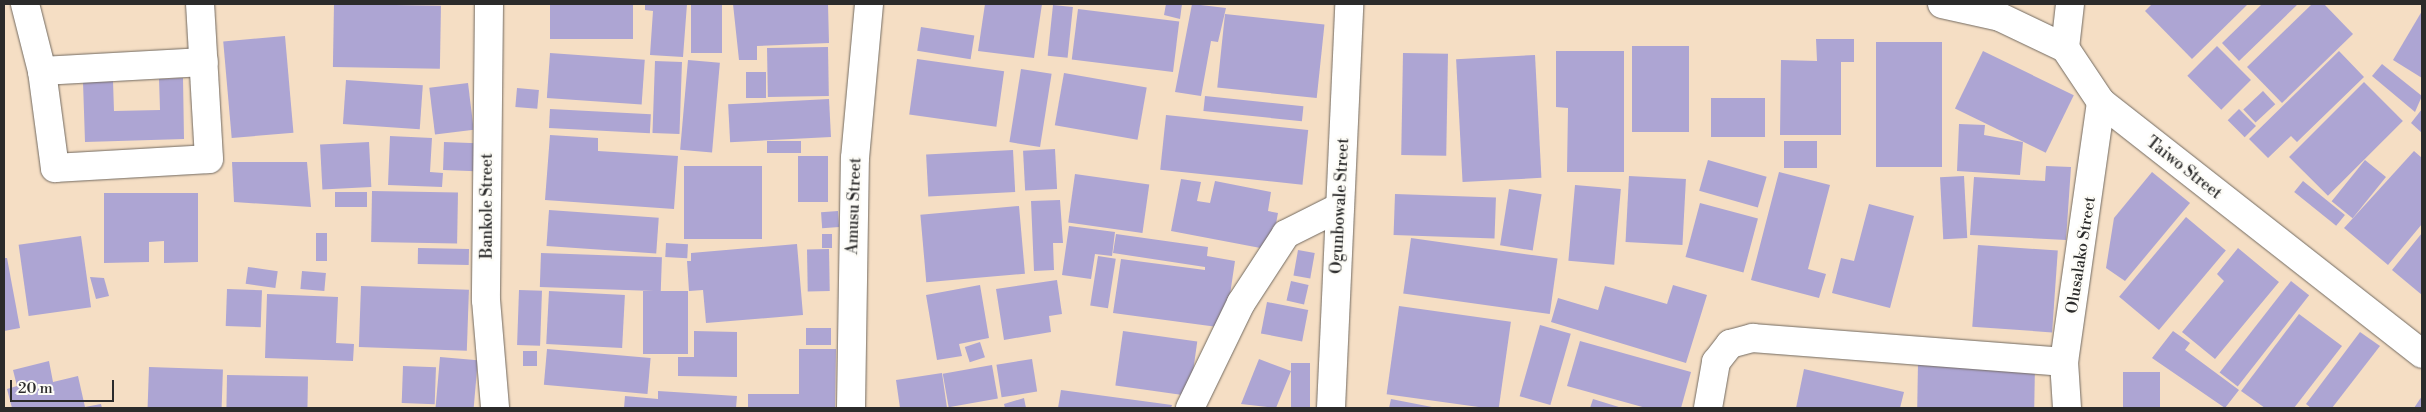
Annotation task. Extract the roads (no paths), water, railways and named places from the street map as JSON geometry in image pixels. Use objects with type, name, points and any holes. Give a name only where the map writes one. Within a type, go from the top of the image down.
[{"type":"street","points":[[26,4],[42,71],[55,168],[209,160],[200,4]]},
{"type":"street","name":"Bankole Street","points":[[488,4],[486,300],[495,408]]},
{"type":"street","name":"Amusu Street","points":[[851,408],[855,158],[869,4]]},
{"type":"street","name":"Ogunbowale Street","points":[[1331,408],[1349,4]]},
{"type":"street","name":"Taiwo Street","points":[[1942,4],[2000,17],[2064,48],[2101,102],[2422,354]]},
{"type":"street","points":[[2064,48],[2070,4]]},
{"type":"street","points":[[42,71],[204,62]]},
{"type":"street","name":"Olusalako Street","points":[[2067,408],[2064,362],[2101,102]]},
{"type":"street","points":[[1190,408],[1241,304],[1286,234],[1340,208]]},
{"type":"street","points":[[1708,408],[1716,362],[1730,344],[1753,338],[2064,362]]}]
